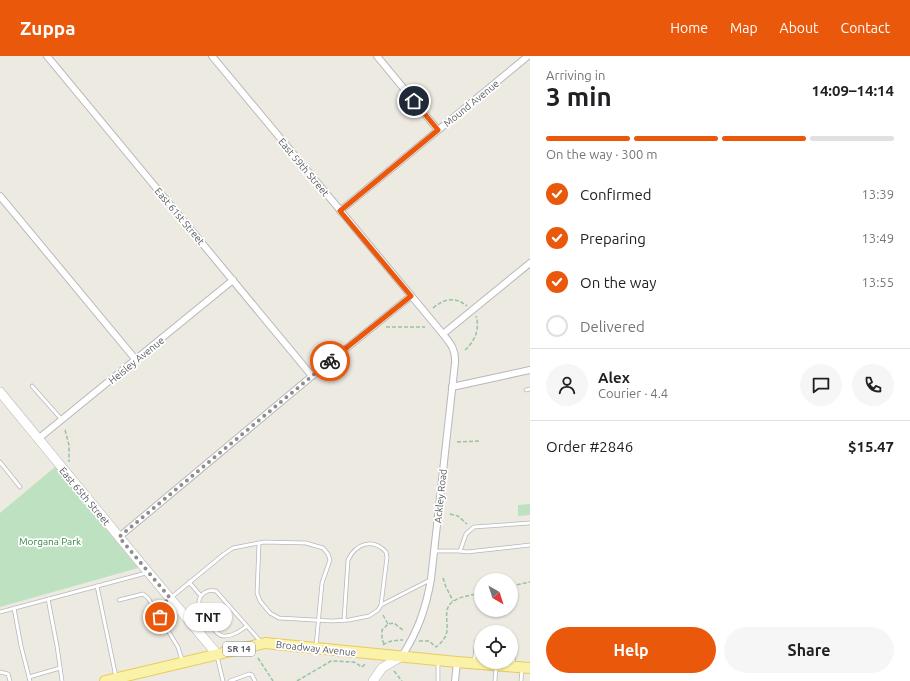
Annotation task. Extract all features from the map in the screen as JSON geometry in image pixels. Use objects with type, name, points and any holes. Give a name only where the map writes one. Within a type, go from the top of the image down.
[{"type":"main road","name":"Broadway Avenue","points":[[105,681],[119,679],[262,643],[474,663]]},
{"type":"street","name":"East 61st Street","points":[[47,56],[312,376]]},
{"type":"street","name":"East 59th Street","points":[[212,56],[443,334]]},
{"type":"street","points":[[376,56],[438,130]]},
{"type":"street","name":"Mound Avenue","points":[[340,211],[528,56]]},
{"type":"street","points":[[0,196],[136,360]]},
{"type":"street","points":[[443,334],[530,263]]},
{"type":"street","name":"Heisley Avenue","points":[[38,439],[233,280]]},
{"type":"street","points":[[119,537],[312,376],[411,296]]},
{"type":"street","name":"Ackley Road","points":[[402,656],[411,641],[425,609],[431,579],[455,357],[451,344],[443,334]]},
{"type":"street","points":[[452,387],[530,370]]},
{"type":"street","name":"East 65th Street","points":[[2,397],[217,654]]},
{"type":"street","points":[[374,681],[382,668],[402,656]]},
{"type":"street","points":[[455,681],[457,662]]},
{"type":"lane","points":[[32,386],[62,420]]},
{"type":"lane","points":[[0,462],[20,487]]},
{"type":"lane","points":[[460,551],[466,534],[474,528],[530,523]]},
{"type":"lane","points":[[156,610],[233,548],[264,542],[306,543],[323,548],[328,554],[330,560],[322,583],[315,648]]},
{"type":"lane","points":[[259,543],[257,593],[260,601],[270,613],[279,618],[334,621],[344,620],[369,616],[378,610],[381,604],[387,557],[386,552],[378,546],[366,544],[360,546],[353,552],[348,560],[344,620]]},
{"type":"lane","points":[[434,551],[467,552],[530,546]]},
{"type":"lane","points":[[0,612],[148,572]]},
{"type":"lane","points":[[381,604],[431,579]]},
{"type":"lane","points":[[189,582],[201,596]]},
{"type":"lane","points":[[97,586],[119,679]]},
{"type":"lane","points":[[247,626],[235,634],[225,636],[218,634],[204,617],[200,608],[199,600],[201,596],[208,591],[216,591],[247,626],[262,643]]},
{"type":"lane","points":[[119,600],[143,594],[148,598],[178,647],[183,662]]},
{"type":"lane","points":[[48,599],[62,681]]},
{"type":"lane","points":[[14,608],[21,646],[30,681]]},
{"type":"lane","points":[[217,654],[223,681]]},
{"type":"lane","points":[[518,656],[522,667],[521,681]]},
{"type":"lane","points":[[438,660],[438,681]]},
{"type":"lane","points":[[30,677],[60,668]]},
{"type":"lane","points":[[495,681],[496,669]]},
{"type":"lane","points":[[0,672],[8,674],[10,681]]},
{"type":"lane","points":[[230,681],[249,674],[252,675],[256,681]]},
{"type":"lane","points":[[434,681],[438,676]]},
{"type":"path","points":[[433,308],[444,300],[452,300],[463,303],[467,306]]},
{"type":"path","points":[[465,350],[471,345],[475,337],[477,328],[476,316]]},
{"type":"path","points":[[386,327],[425,327]]},
{"type":"path","points":[[65,430],[68,437],[69,462]]},
{"type":"path","points":[[457,442],[480,441]]},
{"type":"path","points":[[450,514],[458,516],[467,524]]},
{"type":"path","points":[[443,578],[453,601]]},
{"type":"path","points":[[518,585],[530,582]]},
{"type":"path","points":[[429,641],[436,647],[446,636],[447,611],[448,607],[453,601],[474,595]]},
{"type":"path","points":[[382,615],[388,624]]},
{"type":"path","points":[[396,640],[384,644],[382,639],[382,630],[388,624],[394,623],[404,631]]},
{"type":"path","points":[[258,658],[273,681]]},
{"type":"path","points":[[297,681],[331,661],[354,662],[362,667]]},
{"type":"path","points":[[393,669],[402,681]]},
{"type":"green space","name":"Morgana Park","points":[[55,467],[138,568],[0,607],[0,513]]},
{"type":"green space","points":[[530,504],[530,515],[518,516],[518,505]]},
{"type":"way so far","points":[[160,617],[156,610],[170,598],[119,537],[330,361]]},
{"type":"place","name":"TNT","points":[[160,617]]},
{"type":"route","points":[[330,361],[411,296],[340,211],[438,130],[414,101]]}]
